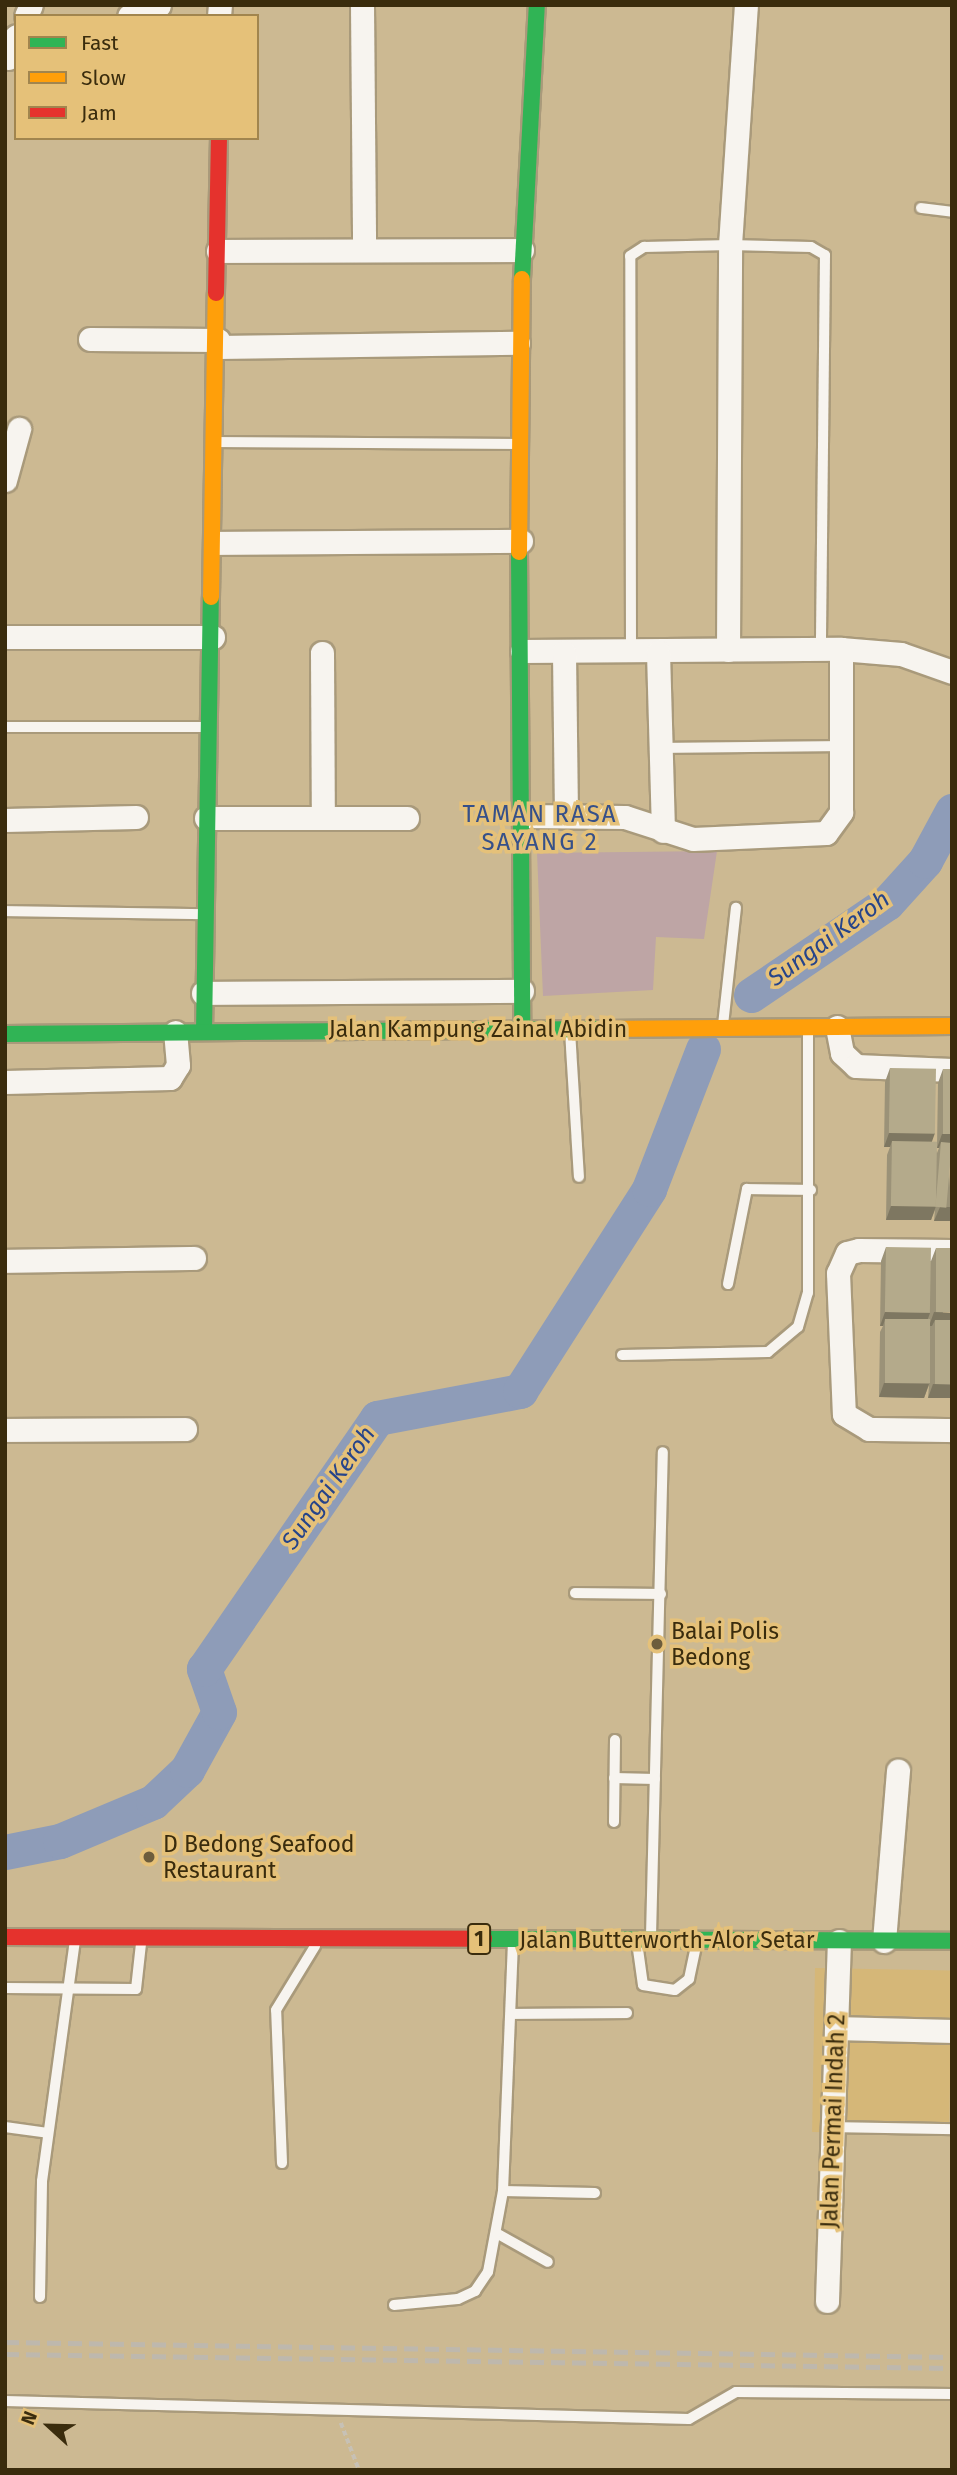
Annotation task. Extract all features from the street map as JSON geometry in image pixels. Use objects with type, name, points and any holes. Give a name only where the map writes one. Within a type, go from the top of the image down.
[{"type":"street","points":[[134,14],[159,5]]},
{"type":"street","points":[[362,5],[364,248]]},
{"type":"street","points":[[522,1029],[522,651],[518,343],[537,5]]},
{"type":"street","points":[[728,650],[730,245],[746,5]]},
{"type":"street","points":[[204,1032],[202,914],[207,727],[213,637],[219,140]]},
{"type":"street","points":[[218,251],[364,248],[522,250]]},
{"type":"street","points":[[90,339],[218,344],[518,343]]},
{"type":"street","points":[[5,480],[19,429]]},
{"type":"street","points":[[215,543],[521,541]]},
{"type":"street","points":[[5,636],[213,637]]},
{"type":"street","points":[[522,816],[632,818],[663,831],[693,839],[826,833],[841,812],[841,746],[831,649]]},
{"type":"street","points":[[522,651],[831,649],[901,654],[952,672]]},
{"type":"street","points":[[564,652],[565,816]]},
{"type":"street","points":[[658,652],[663,831]]},
{"type":"street","points":[[322,653],[323,818]]},
{"type":"street","points":[[5,820],[136,817]]},
{"type":"street","points":[[206,818],[407,818]]},
{"type":"street","points":[[203,993],[522,991]]},
{"type":"street","name":"Jalan Kampung Zainal Abidin","points":[[5,1034],[952,1026]]},
{"type":"street","points":[[837,1027],[842,1053],[856,1066],[952,1070]]},
{"type":"street","points":[[5,1082],[170,1078],[178,1065],[175,1032]]},
{"type":"street","points":[[952,1251],[859,1250],[847,1253],[838,1273],[844,1415],[869,1429],[952,1430]]},
{"type":"street","points":[[5,1261],[194,1258]]},
{"type":"street","points":[[5,1430],[186,1429]]},
{"type":"street","points":[[884,1941],[898,1771]]},
{"type":"street","name":"Jalan Butterworth-Alor Setar","points":[[5,1937],[952,1941]]},
{"type":"street","name":"Jalan Permai Indah 2","points":[[827,2301],[839,1941]]},
{"type":"street","points":[[836,2028],[952,2031]]},
{"type":"lane","points":[[921,208],[952,212]]},
{"type":"lane","points":[[631,651],[630,256],[644,247],[730,245],[811,247],[825,256],[831,649]]},
{"type":"lane","points":[[217,442],[519,444]]},
{"type":"lane","points":[[5,727],[207,727]]},
{"type":"lane","points":[[660,748],[841,746]]},
{"type":"lane","points":[[723,1027],[736,908]]},
{"type":"lane","points":[[5,911],[202,914]]},
{"type":"lane","points":[[622,1355],[768,1352],[786,1343],[808,1293],[811,1190],[808,1027]]},
{"type":"lane","points":[[570,1029],[579,1177]]},
{"type":"lane","points":[[728,1284],[747,1189],[811,1190]]},
{"type":"lane","points":[[663,1452],[655,1779],[643,1985],[675,1990],[689,1979],[697,1940]]},
{"type":"lane","points":[[575,1593],[660,1594]]},
{"type":"lane","points":[[614,1822],[615,1740]]},
{"type":"lane","points":[[614,1778],[655,1779]]},
{"type":"lane","points":[[40,2297],[48,2133],[75,1937]]},
{"type":"lane","points":[[5,1988],[136,1989],[142,1937]]},
{"type":"lane","points":[[282,2162],[276,2010],[321,1938]]},
{"type":"lane","points":[[394,2305],[458,2300],[475,2291],[488,2272],[498,2234],[503,2190],[513,1939]]},
{"type":"lane","points":[[511,2014],[627,2013]]},
{"type":"lane","points":[[5,2127],[48,2133]]},
{"type":"lane","points":[[833,2127],[952,2129]]},
{"type":"lane","points":[[503,2190],[595,2193]]},
{"type":"lane","points":[[498,2234],[548,2262]]},
{"type":"lane","points":[[5,2401],[333,2406],[689,2419],[736,2392],[952,2394]]},
{"type":"path","points":[[333,2406],[359,2470]]},
{"type":"shaded area","points":[[717,851],[704,939],[656,937],[653,990],[543,996],[537,853]]},
{"type":"shaded area","points":[[815,1968],[952,1970],[949,2134],[812,2132]]},
{"type":"building","points":[[890,1068],[936,1069],[935,1134],[889,1133]]},
{"type":"building","points":[[943,1069],[952,1069],[952,1134],[943,1134]]},
{"type":"building","points":[[892,1141],[937,1142],[936,1207],[891,1206]]},
{"type":"building","points":[[941,1142],[952,1143],[946,1208],[935,1207]]},
{"type":"building","points":[[886,1247],[931,1248],[930,1313],[885,1312]]},
{"type":"building","points":[[936,1248],[952,1248],[952,1312],[936,1312]]},
{"type":"building","points":[[885,1319],[930,1319],[930,1383],[885,1383]]},
{"type":"building","points":[[935,1320],[952,1320],[952,1384],[935,1384]]},
{"type":"waterway","name":"Sungai Keroh","points":[[751,995],[887,903],[925,861],[952,811]]},
{"type":"waterway","name":"Sungai Keroh","points":[[5,1852],[60,1841],[153,1802],[187,1770],[219,1712],[204,1669],[377,1418],[520,1391],[649,1189],[703,1049]]},
{"type":"railway","points":[[5,2342],[952,2357]]},
{"type":"railway","points":[[5,2354],[952,2368]]},
{"type":"traffic: fast","points":[[522,279],[537,5]]},
{"type":"traffic: fast","points":[[519,552],[522,1029]]},
{"type":"traffic: fast","points":[[204,1032],[211,597]]},
{"type":"traffic: fast","points":[[5,1034],[600,1029]]},
{"type":"traffic: fast","points":[[484,1939],[952,1941]]},
{"type":"traffic: slow","points":[[519,552],[522,279]]},
{"type":"traffic: slow","points":[[211,597],[216,293]]},
{"type":"traffic: slow","points":[[600,1029],[952,1026]]},
{"type":"traffic: jam","points":[[216,293],[219,140]]},
{"type":"traffic: jam","points":[[5,1937],[484,1939]]},
{"type":"place","name":"Balai Polis Bedong","points":[[657,1644]]},
{"type":"place","name":"D Bedong Seafood Restaurant","points":[[149,1857]]},
{"type":"district","name":"TAMAN RASA SAYANG 2","points":[[540,829]]}]
